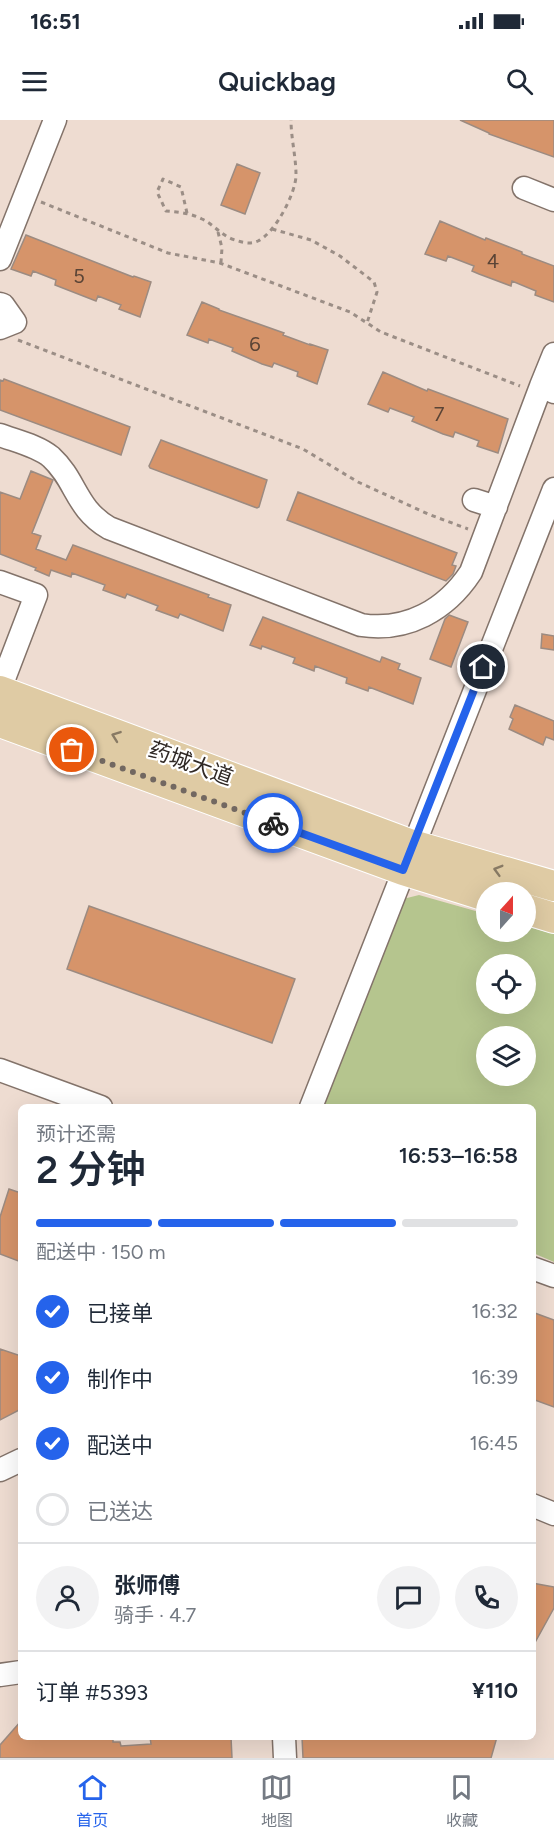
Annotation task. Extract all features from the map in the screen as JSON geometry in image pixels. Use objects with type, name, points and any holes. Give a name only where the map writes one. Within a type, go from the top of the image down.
[{"type":"main road","name":"药城大道","points":[[0,690],[408,858],[476,891]]},
{"type":"main road","name":"药城大道","points":[[0,722],[408,858],[554,886]]},
{"type":"main road","points":[[536,912],[554,918]]},
{"type":"street","points":[[0,259],[55,120]]},
{"type":"street","points":[[524,188],[554,200]]},
{"type":"street","points":[[0,304],[15,322],[5,332]]},
{"type":"street","points":[[0,435],[49,455],[66,476],[87,512],[109,528],[361,625],[394,626],[410,622],[439,608],[457,592],[471,572],[496,507],[548,389],[554,354]]},
{"type":"street","points":[[312,1104],[554,489]]},
{"type":"street","points":[[474,500],[496,507]]},
{"type":"street","points":[[0,582],[36,596],[0,690]]},
{"type":"street","points":[[0,1070],[93,1104]]},
{"type":"street","points":[[536,1269],[554,1276]]},
{"type":"street","points":[[0,1470],[18,1461]]},
{"type":"street","points":[[536,1507],[554,1514]]},
{"type":"street","points":[[0,1675],[18,1672]]},
{"type":"street","points":[[284,1740],[285,1758]]},
{"type":"path","points":[[187,213],[181,187],[163,179],[157,192],[166,211],[187,213],[203,219],[218,232],[248,244],[260,241],[272,229],[284,211],[295,183],[291,120]]},
{"type":"path","points":[[25,196],[168,253],[220,263],[350,312],[381,332],[517,386],[548,389]]},
{"type":"path","points":[[272,229],[311,240],[340,256],[374,282],[377,292],[367,323]]},
{"type":"path","points":[[218,232],[222,248],[220,263]]},
{"type":"path","points":[[5,332],[303,449],[358,482],[428,514],[485,535]]},
{"type":"green space","points":[[419,895],[476,911],[476,942],[536,942],[536,929],[554,934],[554,1262],[536,1254],[536,1104],[323,1104],[403,899]]},
{"type":"building","points":[[460,120],[554,120],[554,157],[489,134]]},
{"type":"building","points":[[237,164],[260,173],[245,214],[221,205]]},
{"type":"building","points":[[440,221],[554,266],[554,302],[535,295],[536,291],[512,281],[511,286],[472,271],[474,266],[448,256],[446,261],[425,254]]},
{"type":"building","points":[[26,235],[151,282],[140,317],[119,309],[121,305],[98,296],[96,301],[55,285],[56,280],[33,271],[31,276],[11,269]]},
{"type":"building","points":[[202,302],[284,333],[283,335],[328,350],[317,384],[297,376],[298,372],[274,363],[272,367],[262,364],[232,351],[233,348],[209,339],[208,343],[187,335]]},
{"type":"building","points":[[383,372],[427,391],[428,389],[508,419],[498,453],[477,446],[479,441],[455,432],[453,437],[443,434],[412,421],[414,417],[390,408],[388,412],[368,404]]},
{"type":"building","points":[[4,379],[130,427],[121,455],[0,410],[0,380]]},
{"type":"building","points":[[161,440],[267,480],[259,507],[150,468]]},
{"type":"building","points":[[31,471],[53,480],[32,533],[41,536],[36,549],[66,560],[73,545],[209,595],[208,597],[231,605],[223,631],[180,614],[178,618],[156,610],[158,606],[127,594],[125,598],[103,590],[105,585],[72,573],[71,577],[51,570],[49,576],[35,570],[36,568],[0,554],[0,492],[20,499]]},
{"type":"building","points":[[298,492],[457,553],[452,565],[456,566],[453,574],[446,581],[287,520]]},
{"type":"building","points":[[449,615],[468,622],[451,667],[430,659],[445,619]]},
{"type":"building","points":[[263,617],[380,662],[382,657],[400,664],[398,669],[421,678],[413,704],[369,687],[368,691],[346,683],[347,678],[315,666],[314,671],[293,663],[295,658],[262,646],[261,649],[250,645]]},
{"type":"building","points":[[542,634],[554,636],[554,650],[541,648]]},
{"type":"building","points":[[515,705],[554,721],[554,740],[546,737],[543,745],[509,729],[513,719],[510,717]]},
{"type":"building","points":[[89,906],[295,979],[272,1043],[67,969]]},
{"type":"building","points":[[9,1189],[18,1192],[18,1261],[0,1254],[0,1217]]},
{"type":"building","points":[[536,1313],[554,1320],[554,1407],[536,1400]]},
{"type":"building","points":[[0,1349],[18,1355],[18,1411],[0,1420]]},
{"type":"building","points":[[536,1584],[554,1587],[554,1608],[536,1641]]},
{"type":"building","points":[[18,1724],[18,1740],[113,1740],[113,1742],[120,1742],[121,1746],[151,1744],[150,1740],[231,1740],[232,1758],[0,1758],[0,1745]]},
{"type":"building","points":[[302,1740],[496,1740],[491,1758],[303,1758]]},
{"type":"way so far","points":[[72,750],[273,823]]},
{"type":"route","points":[[273,823],[403,870],[483,667]]}]
